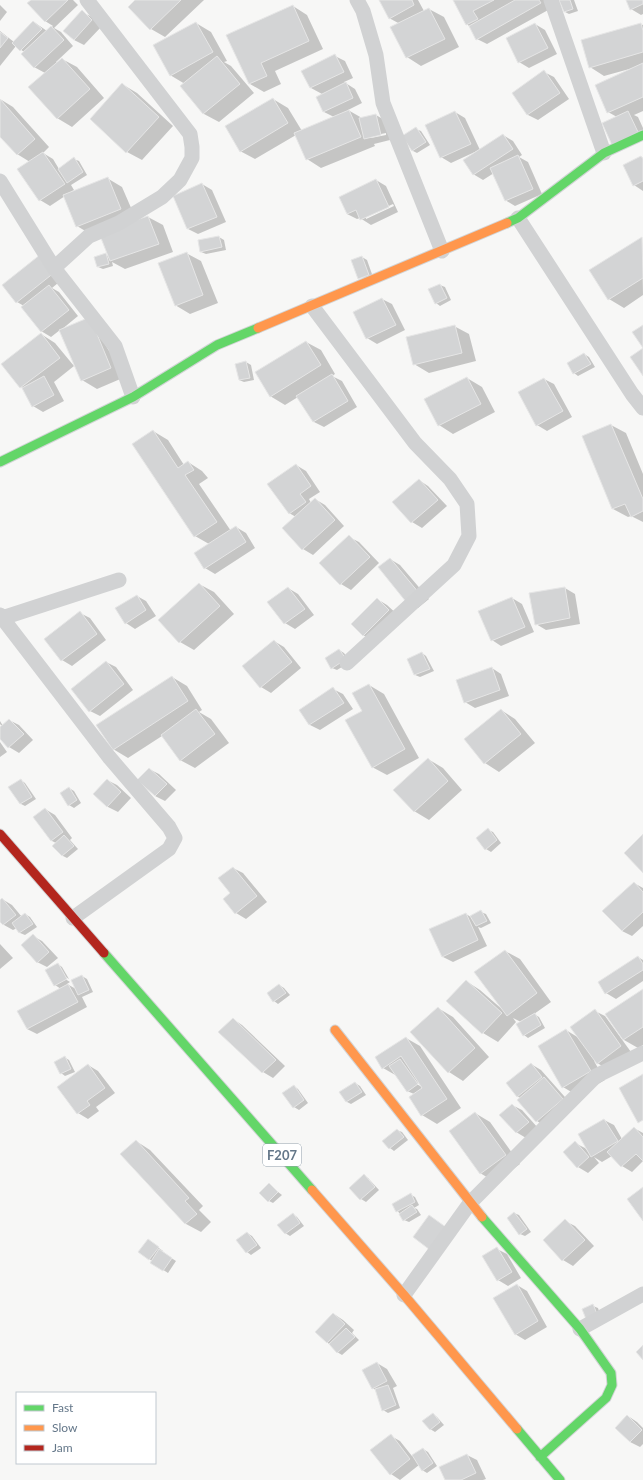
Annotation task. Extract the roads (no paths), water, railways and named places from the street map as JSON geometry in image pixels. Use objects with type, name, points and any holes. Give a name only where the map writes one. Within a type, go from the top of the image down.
[{"type":"street","points":[[54,268],[89,236],[119,223],[162,197],[180,180],[192,158],[190,134],[87,0]]},
{"type":"street","points":[[357,0],[363,11],[376,55],[383,103],[442,251]]},
{"type":"street","points":[[551,0],[604,153]]},
{"type":"street","points":[[0,462],[133,397],[217,345],[518,218],[604,153],[643,135]]},
{"type":"street","points":[[0,181],[54,268],[114,346],[133,397]]},
{"type":"street","points":[[518,218],[632,394],[643,408]]},
{"type":"street","points":[[312,306],[415,442],[450,479],[467,504],[468,536],[454,565],[347,663]]},
{"type":"street","points":[[73,918],[169,849],[175,838],[169,827],[109,757],[1,616],[119,580]]},
{"type":"street","name":"F207","points":[[0,834],[404,1294],[560,1480]]},
{"type":"street","points":[[335,1030],[470,1202],[580,1329],[611,1373],[612,1385],[606,1398],[540,1457]]},
{"type":"street","points":[[404,1294],[470,1202],[596,1076],[643,1053]]},
{"type":"street","points":[[580,1329],[643,1294]]}]
